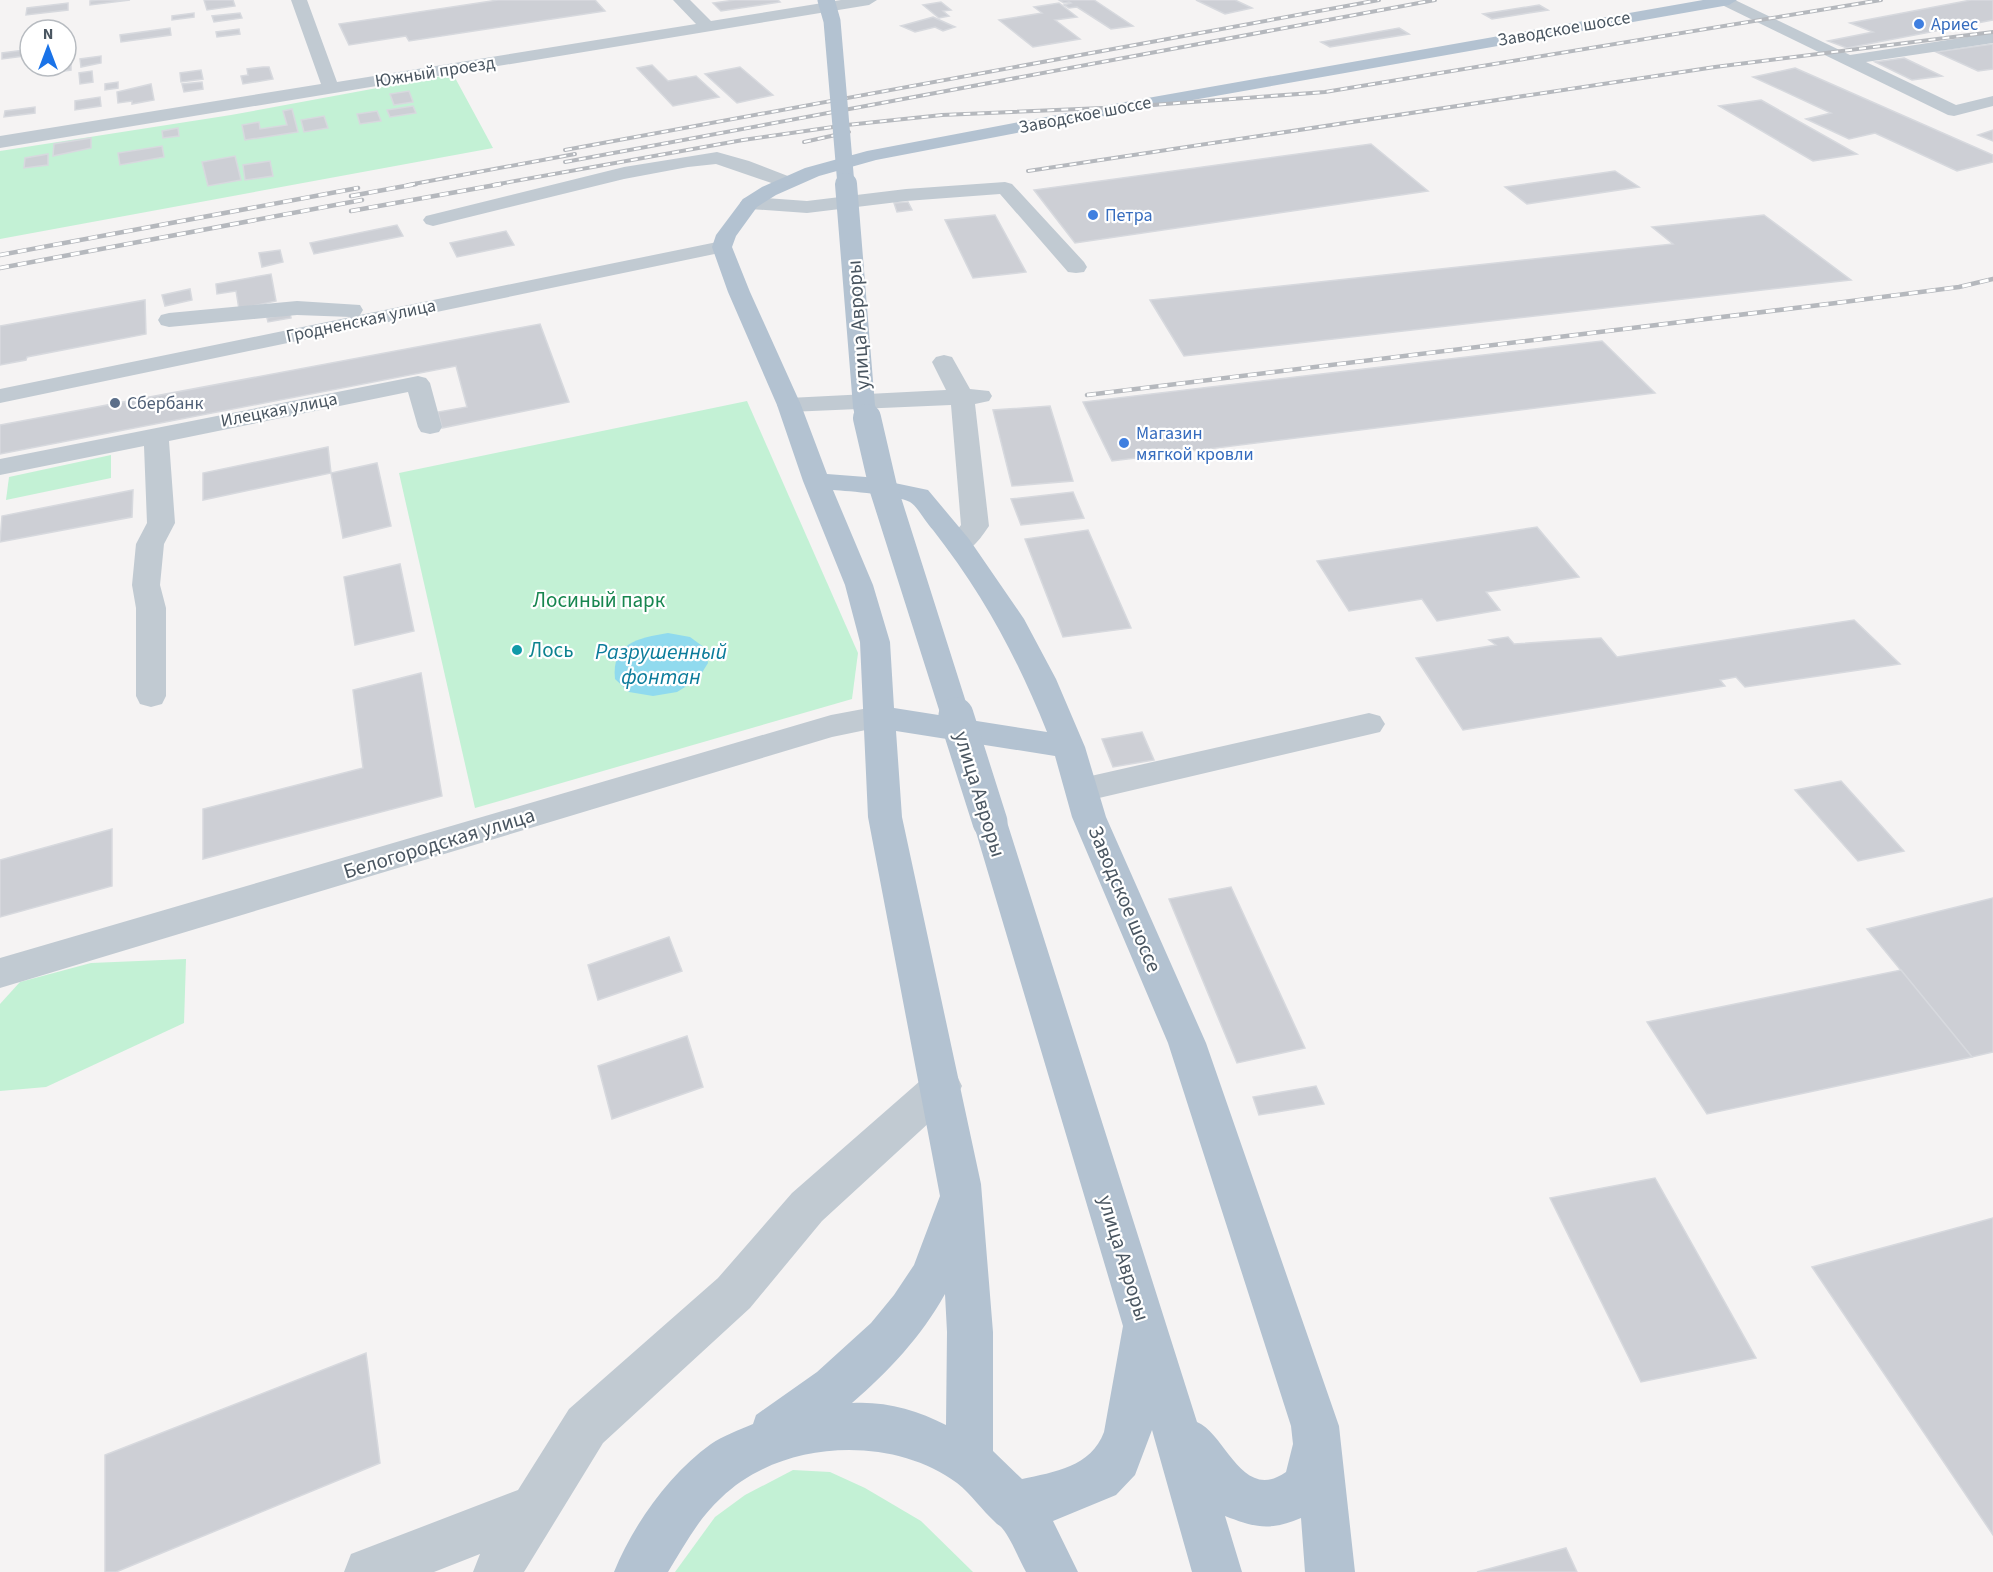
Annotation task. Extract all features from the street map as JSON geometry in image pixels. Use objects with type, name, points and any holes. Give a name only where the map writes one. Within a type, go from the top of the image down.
[{"type":"main road","name":"улица Авроры","points":[[826,0],[832,21],[845,153],[864,406],[883,487],[990,822],[1145,1324],[1217,1572]]},
{"type":"main road","name":"Заводское шоссе","points":[[722,247],[726,235],[750,203],[786,182],[874,155],[1125,107],[1727,0]]},
{"type":"main road","points":[[722,247],[739,292],[789,405],[816,481],[859,585],[874,642],[885,817],[942,1086],[960,1185],[970,1332],[969,1463]]},
{"type":"main road","name":"Заводское шоссе","points":[[816,481],[866,485],[919,496],[959,545],[1014,626],[1041,679],[1069,747],[1089,817],[1187,1043],[1315,1426],[1330,1572]]},
{"type":"main road","points":[[879,717],[1069,747]]},
{"type":"main road","points":[[639,1572],[681,1506],[704,1480],[730,1460],[798,1416],[877,1351],[916,1306],[929,1284],[951,1226],[960,1185]]},
{"type":"main road","points":[[1012,1504],[1062,1495],[1099,1478],[1118,1458],[1128,1432],[1145,1324]]},
{"type":"main road","points":[[730,1460],[774,1439],[809,1430],[868,1426],[914,1434],[974,1466],[1020,1511],[1053,1572]]},
{"type":"main road","name":"Заводское шоссе","points":[[1175,1427],[1219,1484],[1240,1497],[1262,1504],[1288,1499],[1308,1486],[1314,1458],[1315,1426]]},
{"type":"street","points":[[299,0],[331,89]]},
{"type":"street","points":[[681,0],[708,27]]},
{"type":"street","name":"Южный проезд","points":[[0,142],[869,0]]},
{"type":"street","points":[[1727,0],[1954,111],[1993,101]]},
{"type":"street","points":[[1847,60],[1993,38]]},
{"type":"street","points":[[433,220],[624,173],[688,161],[717,158],[786,182]]},
{"type":"street","points":[[750,203],[807,207],[906,195],[1005,188],[1076,267]]},
{"type":"street","name":"Гродненская улица","points":[[0,396],[722,247]]},
{"type":"street","points":[[169,320],[297,308],[403,312]]},
{"type":"street","points":[[944,362],[971,397],[975,526],[959,545]]},
{"type":"street","name":"Илецкая улица","points":[[0,467],[418,383],[430,427]]},
{"type":"street","points":[[789,405],[971,397]]},
{"type":"street","points":[[151,696],[151,608],[146,585],[150,544],[161,524],[156,434]]},
{"type":"street","name":"Белогородская улица","points":[[0,973],[820,730],[879,717]]},
{"type":"street","points":[[1082,790],[1369,724]]},
{"type":"street","points":[[498,1572],[505,1556],[586,1426],[734,1293],[807,1207],[942,1086]]},
{"type":"street","points":[[369,1572],[535,1508]]},
{"type":"green space","points":[[453,74],[493,148],[0,239],[0,151],[231,115]]},
{"type":"green space","name":"Лосиный парк","points":[[747,401],[858,653],[852,699],[475,808],[399,473]]},
{"type":"green space","points":[[111,455],[111,478],[6,500],[9,477]]},
{"type":"green space","points":[[186,959],[184,1023],[46,1087],[0,1091],[0,1004],[20,982],[91,963]]},
{"type":"green space","points":[[793,1470],[830,1472],[865,1488],[921,1521],[973,1572],[675,1572],[715,1517],[745,1495]]},
{"type":"water","name":"Разрушенный фонтан","points":[[668,633],[690,637],[705,648],[708,663],[698,679],[677,692],[653,696],[629,692],[615,679],[617,657],[629,644],[637,640]]},
{"type":"building","points":[[130,0],[90,5],[90,1]]},
{"type":"building","points":[[204,0],[233,0],[235,6],[207,10]]},
{"type":"building","points":[[498,0],[595,0],[605,11],[409,41],[406,36],[349,45],[339,24]]},
{"type":"building","points":[[735,0],[778,0],[780,2],[721,11],[713,3]]},
{"type":"building","points":[[1059,0],[1094,0],[1133,26],[1111,29],[1077,7],[1069,8],[1064,5],[1071,3]]},
{"type":"building","points":[[1196,0],[1235,0],[1252,8],[1225,14]]},
{"type":"building","points":[[1971,0],[1993,0],[1993,20],[1847,48],[1828,41],[1873,32],[1850,23]]},
{"type":"building","points":[[941,2],[951,10],[943,11],[949,16],[939,18],[923,5]]},
{"type":"building","points":[[68,3],[68,10],[26,15],[27,8]]},
{"type":"building","points":[[1059,3],[1077,17],[1055,20],[1080,39],[1033,47],[999,20],[1042,13],[1034,7]]},
{"type":"building","points":[[1539,5],[1548,10],[1492,19],[1483,14]]},
{"type":"building","points":[[194,13],[194,17],[172,20],[172,16]]},
{"type":"building","points":[[240,13],[242,18],[214,22],[212,16]]},
{"type":"building","points":[[933,17],[955,27],[943,31],[935,27],[915,32],[901,26]]},
{"type":"building","points":[[170,28],[171,35],[121,42],[120,35]]},
{"type":"building","points":[[1399,28],[1409,34],[1330,47],[1321,42]]},
{"type":"building","points":[[239,29],[240,34],[217,37],[216,32]]},
{"type":"building","points":[[1993,44],[1993,69],[1978,71],[1936,52]]},
{"type":"building","points":[[18,51],[18,57],[2,59],[2,53]]},
{"type":"building","points":[[101,56],[101,63],[81,67],[80,59]]},
{"type":"building","points":[[1904,58],[1942,76],[1912,80],[1875,62]]},
{"type":"building","points":[[652,65],[668,81],[696,76],[719,97],[673,106],[637,68]]},
{"type":"building","points":[[269,67],[273,79],[243,84],[241,76],[248,75],[247,69]]},
{"type":"building","points":[[740,67],[773,95],[737,103],[705,74]]},
{"type":"building","points":[[1795,68],[1993,155],[1993,162],[1957,171],[1875,133],[1849,139],[1806,119],[1831,113],[1753,77]]},
{"type":"building","points":[[201,70],[203,79],[181,82],[180,73]]},
{"type":"building","points":[[92,71],[93,82],[80,84],[79,73]]},
{"type":"building","points":[[118,82],[118,88],[105,90],[105,84]]},
{"type":"building","points":[[202,82],[203,89],[184,92],[182,84]]},
{"type":"building","points":[[151,84],[154,100],[132,104],[132,101],[118,103],[117,92]]},
{"type":"building","points":[[409,91],[413,102],[394,105],[390,94]]},
{"type":"building","points":[[100,97],[101,106],[75,110],[75,101]]},
{"type":"building","points":[[1761,100],[1857,154],[1813,161],[1719,106]]},
{"type":"building","points":[[413,106],[416,113],[390,117],[387,110]]},
{"type":"building","points":[[35,107],[35,113],[4,117],[5,111]]},
{"type":"building","points":[[292,109],[298,132],[245,140],[242,125],[259,122],[260,129],[287,125],[283,111]]},
{"type":"building","points":[[377,111],[381,121],[360,124],[357,114]]},
{"type":"building","points":[[324,116],[328,128],[304,132],[301,120]]},
{"type":"building","points":[[178,128],[179,136],[163,138],[162,131]]},
{"type":"building","points":[[1993,130],[1993,141],[1978,135]]},
{"type":"building","points":[[91,138],[91,148],[53,156],[54,144]]},
{"type":"building","points":[[1371,144],[1428,191],[1075,243],[1034,190]]},
{"type":"building","points":[[162,146],[164,157],[120,165],[118,153]]},
{"type":"building","points":[[48,154],[48,165],[24,168],[25,158]]},
{"type":"building","points":[[235,156],[241,180],[208,186],[202,162]]},
{"type":"building","points":[[270,161],[273,176],[245,180],[243,165]]},
{"type":"building","points":[[1615,171],[1639,187],[1527,204],[1505,187]]},
{"type":"building","points":[[908,202],[912,210],[897,212],[894,203]]},
{"type":"building","points":[[995,215],[1026,272],[973,278],[945,220]]},
{"type":"building","points":[[1764,215],[1851,280],[1184,356],[1150,300],[1673,244],[1652,227]]},
{"type":"building","points":[[397,225],[403,236],[314,254],[310,243]]},
{"type":"building","points":[[506,231],[514,245],[457,257],[450,243]]},
{"type":"building","points":[[280,250],[283,262],[262,267],[259,253]]},
{"type":"building","points":[[271,274],[276,301],[239,309],[236,291],[217,294],[216,284]]},
{"type":"building","points":[[190,289],[192,300],[165,306],[162,295]]},
{"type":"building","points":[[145,300],[146,334],[27,357],[26,360],[0,365],[0,326]]},
{"type":"building","points":[[290,313],[291,318],[268,322],[267,318]]},
{"type":"building","points":[[540,324],[569,402],[442,428],[438,412],[467,407],[456,366],[0,454],[0,425]]},
{"type":"building","points":[[1602,341],[1655,393],[1112,461],[1083,402]]},
{"type":"building","points":[[1050,406],[1073,481],[1012,486],[993,410]]},
{"type":"building","points":[[328,447],[331,473],[203,500],[203,473]]},
{"type":"building","points":[[377,463],[391,526],[343,538],[331,473]]},
{"type":"building","points":[[133,490],[132,517],[0,542],[2,516]]},
{"type":"building","points":[[1073,492],[1084,518],[1021,525],[1011,499]]},
{"type":"building","points":[[1537,527],[1579,577],[1486,592],[1500,610],[1437,621],[1422,599],[1349,611],[1317,561]]},
{"type":"building","points":[[1088,530],[1131,628],[1063,637],[1025,539]]},
{"type":"building","points":[[400,564],[414,631],[355,645],[344,577]]},
{"type":"building","points":[[1854,620],[1900,664],[1745,687],[1736,677],[1720,680],[1725,686],[1463,730],[1416,658],[1496,645],[1489,640],[1508,637],[1514,644],[1601,638],[1617,657]]},
{"type":"building","points":[[421,673],[442,796],[203,859],[203,809],[363,768],[353,690]]},
{"type":"building","points":[[1142,732],[1154,760],[1113,767],[1102,739]]},
{"type":"building","points":[[1841,781],[1904,851],[1858,861],[1795,790]]},
{"type":"building","points":[[112,829],[112,886],[0,917],[0,860]]},
{"type":"building","points":[[1231,887],[1305,1048],[1237,1063],[1169,899]]},
{"type":"building","points":[[1993,898],[1993,1052],[1972,1057],[1867,929]]},
{"type":"building","points":[[669,937],[682,971],[598,1000],[588,965]]},
{"type":"building","points":[[1901,970],[1972,1057],[1707,1114],[1647,1022]]},
{"type":"building","points":[[687,1036],[703,1087],[612,1119],[598,1066]]},
{"type":"building","points":[[1316,1086],[1324,1104],[1259,1115],[1253,1097]]},
{"type":"building","points":[[1655,1178],[1756,1358],[1641,1382],[1550,1198]]},
{"type":"building","points":[[1993,1218],[1993,1535],[1812,1267]]},
{"type":"building","points":[[366,1353],[380,1463],[116,1572],[105,1572],[105,1455]]},
{"type":"building","points":[[1566,1548],[1577,1572],[1477,1572]]},
{"type":"railway","points":[[565,150],[1379,0]]},
{"type":"railway","points":[[565,162],[1435,0]]},
{"type":"railway","points":[[493,185],[743,140],[847,125],[942,115],[1125,107],[1325,92],[1881,0]]},
{"type":"railway","points":[[1028,171],[1715,67],[1993,32]]},
{"type":"railway","points":[[804,142],[849,132]]},
{"type":"railway","points":[[408,185],[575,154]]},
{"type":"railway","points":[[351,196],[416,184]]},
{"type":"railway","points":[[351,211],[501,184]]},
{"type":"railway","points":[[0,255],[358,188]]},
{"type":"railway","points":[[0,268],[362,200]]},
{"type":"railway","points":[[1087,395],[1836,303],[1959,287],[1993,279]]},
{"type":"place","name":"Ариес","points":[[1919,24]]},
{"type":"place","name":"Петра","points":[[1093,215]]},
{"type":"place","name":"Сбербанк","points":[[115,403]]},
{"type":"place","name":"Магазин мягкой кровли","points":[[1124,443]]},
{"type":"place","name":"Лось","points":[[517,650]]}]
